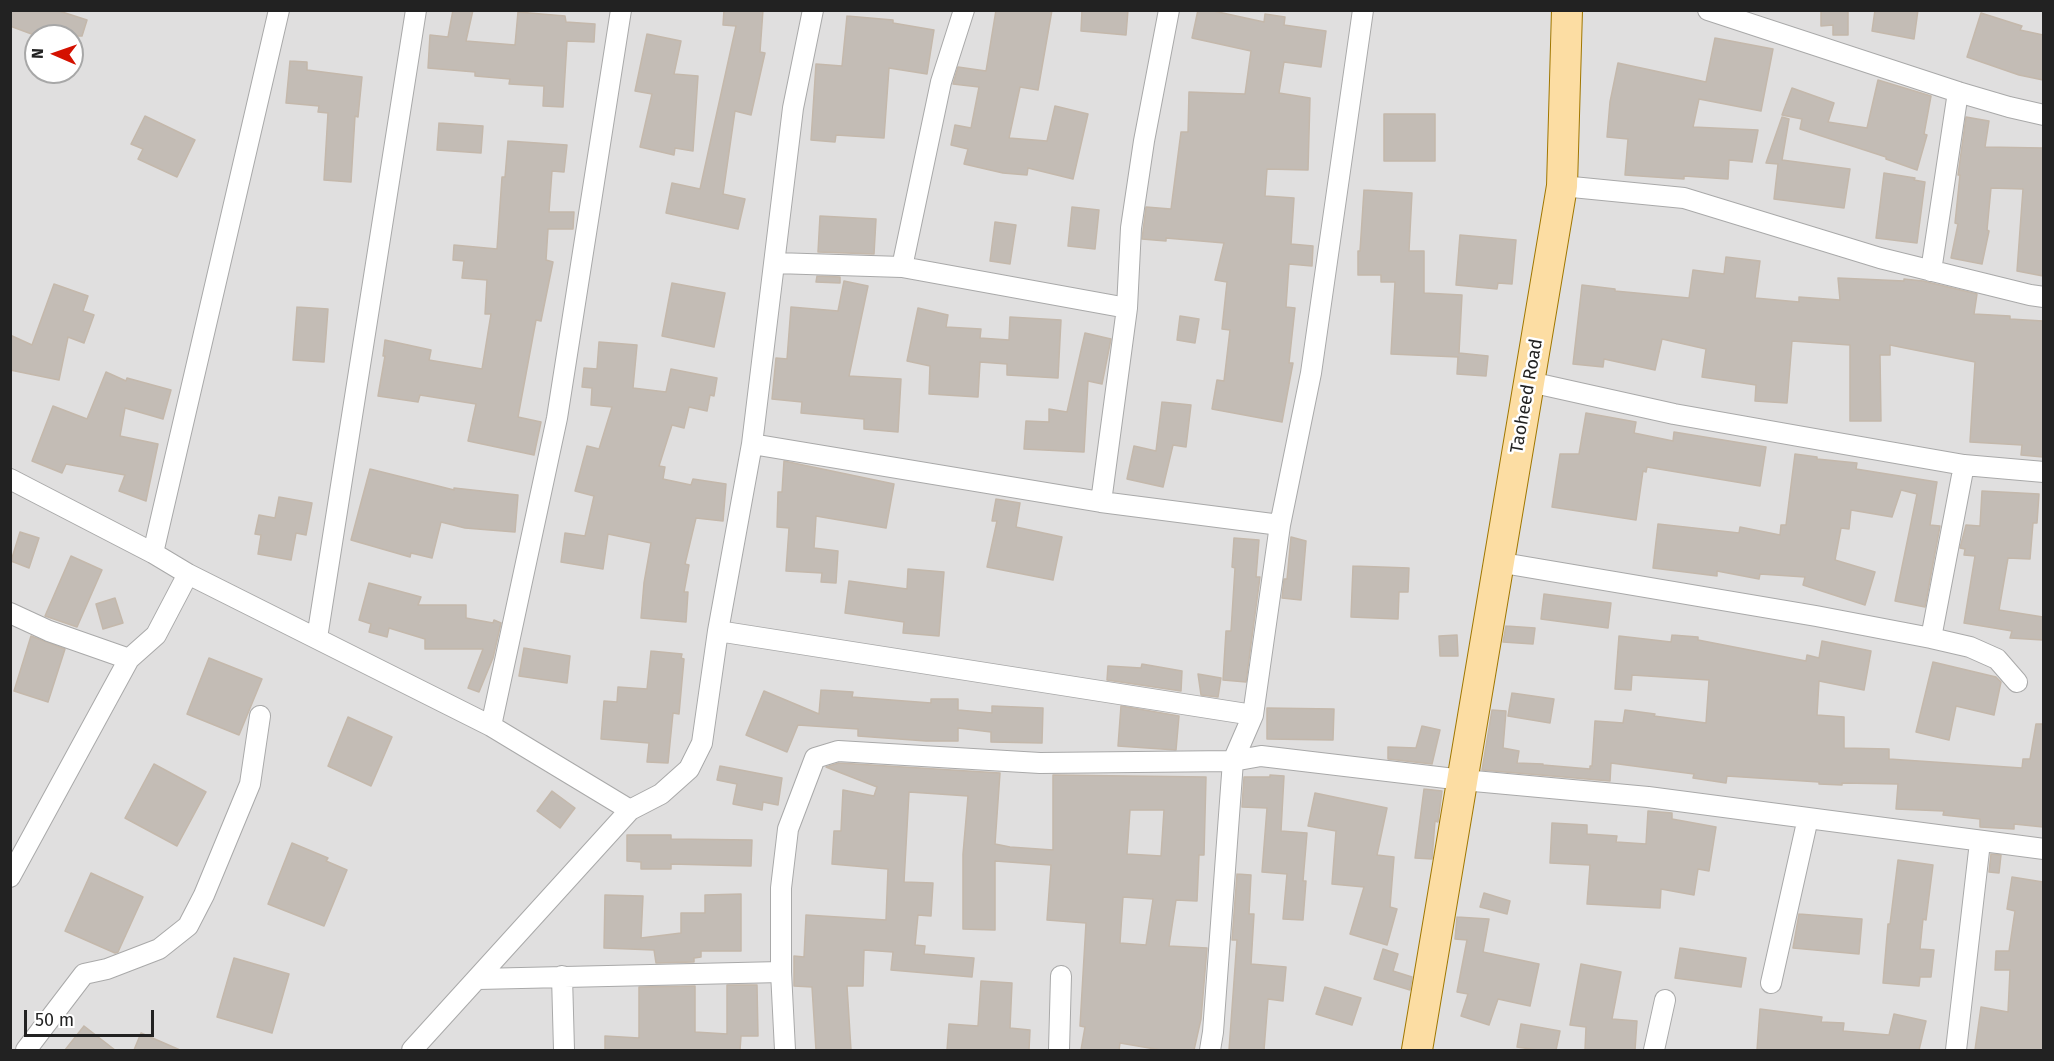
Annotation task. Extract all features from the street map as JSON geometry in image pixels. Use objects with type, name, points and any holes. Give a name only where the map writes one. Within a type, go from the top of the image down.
[{"type":"main road","name":"Taoheed Road","points":[[1417,1050],[1497,562],[1530,382],[1562,186],[1567,10]]},
{"type":"street","points":[[153,553],[279,10]]},
{"type":"street","points":[[317,638],[416,10]]},
{"type":"street","points":[[491,726],[557,418],[621,10]]},
{"type":"street","points":[[412,1050],[630,810],[661,794],[688,769],[702,743],[718,631],[752,444],[793,108],[813,10]]},
{"type":"street","points":[[902,267],[941,82],[964,10]]},
{"type":"street","points":[[1101,502],[1127,308],[1131,228],[1144,141],[1169,10]]},
{"type":"street","points":[[1210,1050],[1214,1032],[1233,761],[1253,715],[1280,525],[1311,373],[1363,10]]},
{"type":"street","points":[[1708,10],[1958,92],[2043,115]]},
{"type":"street","points":[[1930,271],[1958,92]]},
{"type":"street","points":[[1562,186],[1684,198],[1880,258],[2043,297]]},
{"type":"street","points":[[775,263],[902,267],[1127,308]]},
{"type":"street","points":[[1530,382],[1674,414],[1964,465],[2043,472]]},
{"type":"street","points":[[752,444],[1101,502],[1280,525]]},
{"type":"street","points":[[1931,638],[1964,465]]},
{"type":"street","points":[[10,479],[153,553],[188,574],[491,726],[630,810]]},
{"type":"street","points":[[1497,562],[1816,616],[1931,638],[1970,647],[1997,659],[2017,682]]},
{"type":"street","points":[[10,877],[129,659],[156,635],[188,574]]},
{"type":"street","points":[[10,613],[49,631],[129,659]]},
{"type":"street","points":[[718,631],[1253,715]]},
{"type":"street","points":[[26,1050],[84,974],[107,969],[159,949],[188,926],[204,895],[250,784],[260,716]]},
{"type":"street","points":[[785,1050],[781,972],[781,888],[788,829],[815,758],[838,751],[1041,763],[1233,761],[1262,756],[1463,780],[1647,797],[2043,849]]},
{"type":"street","points":[[1771,983],[1808,818]]},
{"type":"street","points":[[1956,1050],[1980,842]]},
{"type":"street","points":[[478,979],[781,972]]},
{"type":"street","points":[[1059,1050],[1061,975]]},
{"type":"street","points":[[562,976],[564,1050]]},
{"type":"street","points":[[1654,1050],[1665,1000]]},
{"type":"shaded area","points":[[11,11],[2043,11],[2043,1050],[11,1050]]},
{"type":"building","points":[[10,10],[56,10],[87,20],[84,30],[84,24],[24,24],[24,31],[10,26]]},
{"type":"building","points":[[453,10],[473,10],[466,41],[515,45],[518,12],[565,16],[566,22],[595,24],[594,42],[567,41],[563,107],[543,106],[544,86],[509,84],[510,79],[475,76],[475,72],[428,68],[430,35],[448,37]]},
{"type":"building","points":[[724,10],[763,10],[760,52],[765,53],[751,115],[735,111],[723,194],[745,199],[738,229],[666,213],[672,183],[700,189],[736,26],[723,25]]},
{"type":"building","points":[[996,10],[1052,10],[1038,90],[1020,87],[1009,138],[1047,141],[1055,106],[1088,114],[1073,179],[1028,168],[1027,175],[1003,173],[964,164],[968,149],[951,145],[955,125],[971,128],[979,87],[953,84],[958,67],[986,71]]},
{"type":"building","points":[[1082,10],[1128,10],[1126,35],[1081,31]]},
{"type":"building","points":[[1198,10],[1209,10],[1264,22],[1265,14],[1285,17],[1284,25],[1326,31],[1321,67],[1284,62],[1279,93],[1310,98],[1308,170],[1267,169],[1265,196],[1294,198],[1291,244],[1313,246],[1312,266],[1289,264],[1286,307],[1295,308],[1289,363],[1293,363],[1282,422],[1212,409],[1217,380],[1224,381],[1230,330],[1222,329],[1227,282],[1215,280],[1224,243],[1166,238],[1166,241],[1142,239],[1146,207],[1171,209],[1181,132],[1188,132],[1189,92],[1245,94],[1251,51],[1192,38]]},
{"type":"building","points":[[1821,10],[1848,10],[1848,35],[1833,35],[1833,25],[1821,26]]},
{"type":"building","points":[[1875,10],[1918,10],[1914,39],[1872,31]]},
{"type":"building","points":[[1981,13],[2022,26],[2020,30],[2043,35],[2043,80],[2019,75],[1967,57]]},
{"type":"building","points":[[847,16],[893,20],[893,23],[934,30],[927,74],[889,68],[884,138],[836,135],[835,142],[811,140],[816,64],[842,66]]},
{"type":"building","points":[[647,34],[681,41],[674,74],[698,76],[693,151],[675,148],[674,155],[640,147],[652,94],[635,91]]},
{"type":"building","points":[[1715,38],[1773,49],[1761,111],[1699,99],[1693,127],[1758,130],[1752,162],[1729,160],[1728,179],[1625,175],[1628,139],[1607,137],[1610,102],[1618,63],[1706,82]]},
{"type":"building","points":[[290,61],[307,62],[307,70],[362,77],[358,117],[355,116],[351,182],[324,180],[328,113],[318,112],[319,106],[286,103]]},
{"type":"building","points":[[1878,80],[1931,96],[1924,134],[1927,135],[1917,170],[1886,159],[1886,157],[1800,129],[1802,119],[1782,115],[1792,88],[1834,103],[1828,122],[1867,128]]},
{"type":"building","points":[[1384,114],[1435,114],[1435,161],[1384,161]]},
{"type":"building","points":[[145,116],[195,140],[177,177],[138,159],[143,149],[131,144]]},
{"type":"building","points":[[1782,117],[1789,119],[1782,160],[1850,169],[1844,208],[1774,199],[1778,164],[1766,163]]},
{"type":"building","points":[[1966,117],[1989,121],[1985,147],[2043,148],[2043,276],[2017,271],[2023,189],[1991,188],[1987,230],[1989,231],[1982,264],[1951,258],[1958,224],[1955,223],[1960,175],[1958,175]]},
{"type":"building","points":[[439,123],[483,126],[481,153],[437,150]]},
{"type":"building","points":[[508,141],[567,145],[564,172],[552,171],[549,212],[574,212],[573,229],[548,229],[546,260],[553,262],[541,321],[536,320],[518,417],[541,422],[534,455],[468,441],[476,404],[420,395],[418,402],[378,396],[385,356],[383,356],[385,340],[431,350],[429,360],[482,369],[491,314],[485,314],[487,280],[462,278],[464,261],[453,260],[454,245],[497,249],[502,177],[505,177]]},
{"type":"building","points":[[1884,173],[1925,182],[1917,243],[1876,238]]},
{"type":"building","points":[[1364,190],[1412,193],[1409,251],[1424,251],[1424,293],[1462,295],[1459,353],[1488,356],[1486,376],[1457,374],[1458,357],[1391,354],[1395,282],[1381,282],[1381,275],[1358,275]]},
{"type":"building","points":[[1072,207],[1099,210],[1095,249],[1068,246]]},
{"type":"building","points":[[820,216],[876,219],[874,254],[818,252]]},
{"type":"building","points":[[995,222],[1016,225],[1010,264],[990,261]]},
{"type":"building","points":[[1460,235],[1516,240],[1512,284],[1498,283],[1497,289],[1456,285]]},
{"type":"building","points":[[1726,257],[1760,261],[1755,298],[1799,302],[1799,297],[1840,300],[1838,278],[1904,281],[1904,279],[1923,281],[1977,294],[1974,314],[2043,321],[2043,457],[2021,455],[2022,445],[1970,442],[1975,362],[1890,345],[1890,355],[1880,355],[1881,421],[1850,421],[1850,345],[1792,341],[1787,403],[1755,401],[1756,385],[1702,377],[1706,349],[1662,339],[1655,370],[1604,359],[1603,367],[1573,364],[1582,285],[1615,289],[1615,291],[1689,298],[1693,270],[1724,274]]},
{"type":"building","points":[[817,276],[840,277],[840,283],[816,282]]},
{"type":"building","points":[[844,281],[868,286],[849,376],[901,379],[898,432],[864,429],[864,419],[801,413],[802,402],[772,399],[776,358],[787,359],[791,307],[838,311]]},
{"type":"building","points":[[672,283],[725,293],[714,347],[662,336]]},
{"type":"building","points":[[54,284],[88,296],[83,311],[94,315],[84,343],[68,337],[59,380],[10,370],[10,335],[32,345]]},
{"type":"building","points":[[297,307],[328,309],[324,362],[293,360]]},
{"type":"building","points":[[918,308],[948,315],[946,327],[981,329],[980,338],[1009,340],[1010,317],[1061,320],[1058,378],[1007,375],[1007,364],[980,362],[978,397],[929,394],[930,366],[907,361]]},
{"type":"building","points":[[1180,316],[1199,319],[1195,343],[1177,340]]},
{"type":"building","points":[[1085,333],[1111,339],[1102,384],[1088,381],[1084,452],[1024,449],[1026,421],[1049,422],[1049,409],[1067,412]]},
{"type":"building","points":[[599,342],[637,345],[633,388],[666,392],[671,369],[717,378],[714,396],[710,395],[707,411],[689,407],[684,428],[672,425],[659,466],[665,467],[663,479],[691,485],[693,479],[726,484],[723,521],[696,518],[685,564],[689,565],[684,592],[688,592],[686,622],[641,618],[651,543],[608,534],[603,569],[561,562],[565,533],[585,536],[594,496],[575,491],[587,446],[599,449],[612,407],[591,405],[592,388],[582,387],[584,368],[597,369]]},
{"type":"building","points":[[106,372],[126,381],[127,378],[171,390],[163,419],[125,408],[120,436],[158,444],[146,501],[119,491],[125,475],[66,464],[62,473],[32,461],[53,406],[87,419]]},
{"type":"building","points":[[1162,402],[1191,405],[1186,447],[1173,445],[1163,487],[1127,479],[1134,446],[1156,451]]},
{"type":"building","points":[[1586,413],[1636,422],[1634,433],[1673,441],[1674,432],[1766,447],[1760,486],[1647,467],[1646,472],[1643,471],[1636,520],[1552,507],[1560,454],[1579,454]]},
{"type":"building","points":[[1795,454],[1857,463],[1856,469],[1937,482],[1930,525],[1940,526],[1925,607],[1895,601],[1917,494],[1901,490],[1892,517],[1851,510],[1849,529],[1841,528],[1835,560],[1875,572],[1865,605],[1803,585],[1805,577],[1760,574],[1759,579],[1717,571],[1717,576],[1653,568],[1658,524],[1739,533],[1740,527],[1780,535],[1781,525],[1786,525]]},
{"type":"building","points":[[784,461],[894,484],[886,528],[816,516],[814,548],[838,551],[836,583],[821,582],[822,573],[786,571],[789,528],[777,527],[778,492],[782,492]]},
{"type":"building","points":[[370,469],[454,490],[454,488],[518,495],[515,532],[465,528],[441,522],[432,558],[411,553],[410,557],[351,540]]},
{"type":"building","points":[[1982,491],[2039,494],[2037,523],[2033,523],[2030,559],[2008,558],[1999,610],[2043,617],[2043,640],[2010,638],[2012,631],[1964,623],[1975,556],[1964,555],[1965,549],[1960,548],[1966,525],[1980,526]]},
{"type":"building","points":[[279,497],[312,503],[306,535],[296,533],[291,560],[258,554],[261,535],[255,534],[259,515],[275,518]]},
{"type":"building","points":[[996,499],[1020,503],[1016,527],[1062,537],[1053,580],[987,567],[997,521],[992,521]]},
{"type":"building","points":[[20,532],[39,538],[29,568],[11,561]]},
{"type":"building","points":[[1291,537],[1306,541],[1301,600],[1282,598],[1284,579],[1287,579]]},
{"type":"building","points":[[1234,538],[1259,540],[1256,577],[1260,577],[1246,682],[1223,680],[1226,631],[1231,631],[1235,568],[1232,567]]},
{"type":"building","points":[[71,556],[102,570],[77,627],[45,616]]},
{"type":"building","points":[[1353,566],[1409,568],[1408,592],[1399,592],[1398,619],[1351,617]]},
{"type":"building","points":[[908,569],[944,572],[939,636],[903,633],[904,622],[845,613],[849,581],[907,589]]},
{"type":"building","points":[[369,583],[421,597],[418,605],[466,605],[466,618],[493,623],[494,620],[501,623],[493,658],[479,692],[468,688],[483,649],[425,649],[425,639],[389,628],[387,637],[369,632],[371,624],[359,620]]},
{"type":"building","points":[[1544,594],[1611,603],[1608,628],[1541,619]]},
{"type":"building","points":[[115,598],[123,623],[103,629],[96,604]]},
{"type":"building","points":[[1506,626],[1535,628],[1533,644],[1503,642]]},
{"type":"building","points":[[1457,635],[1458,656],[1440,656],[1439,636]]},
{"type":"building","points":[[1672,635],[1698,637],[1698,640],[1806,661],[1807,655],[1819,658],[1822,641],[1871,651],[1864,690],[1819,681],[1817,715],[1844,717],[1844,748],[1889,749],[1889,759],[2022,768],[2023,759],[2030,759],[2036,724],[2043,724],[2043,827],[2014,824],[2014,829],[1980,827],[1980,819],[1943,815],[1944,811],[1896,809],[1898,784],[1819,784],[1819,782],[1727,776],[1726,783],[1693,778],[1694,774],[1611,763],[1610,781],[1482,770],[1492,710],[1506,711],[1503,748],[1519,751],[1517,763],[1590,769],[1595,721],[1623,723],[1625,710],[1706,723],[1709,680],[1632,675],[1631,690],[1615,689],[1619,636],[1671,642]]},
{"type":"building","points":[[31,636],[65,649],[48,702],[14,691]]},
{"type":"building","points":[[524,648],[570,656],[567,683],[519,676]]},
{"type":"building","points":[[651,651],[682,654],[681,658],[684,659],[679,714],[673,713],[668,763],[647,762],[649,743],[601,739],[604,701],[617,702],[618,687],[647,689]]},
{"type":"building","points":[[209,658],[262,679],[239,735],[187,714]]},
{"type":"building","points":[[1933,662],[1996,677],[2001,682],[1994,715],[1956,706],[1949,740],[1916,732]]},
{"type":"building","points":[[1142,664],[1182,671],[1181,691],[1107,680],[1108,666],[1141,668]]},
{"type":"building","points":[[1198,674],[1221,678],[1218,697],[1201,695]]},
{"type":"building","points":[[821,690],[853,692],[852,697],[931,703],[931,699],[958,699],[958,710],[992,713],[992,706],[1043,708],[1042,743],[991,742],[991,732],[958,728],[958,741],[926,741],[858,736],[858,729],[798,725],[787,752],[746,735],[764,691],[819,714]]},
{"type":"building","points":[[1512,693],[1554,699],[1550,723],[1508,716]]},
{"type":"building","points":[[1121,706],[1179,716],[1176,750],[1118,746]]},
{"type":"building","points":[[1267,708],[1334,709],[1333,740],[1267,739]]},
{"type":"building","points":[[348,717],[392,737],[371,786],[328,766]]},
{"type":"building","points":[[1422,726],[1440,730],[1432,764],[1388,759],[1388,747],[1416,748]]},
{"type":"building","points":[[839,763],[1000,773],[995,844],[1053,850],[1053,775],[1206,777],[1204,855],[1199,855],[1197,901],[1176,900],[1169,946],[1207,948],[1201,1019],[1194,1050],[1161,1050],[1120,1043],[1119,1050],[1081,1050],[1085,1027],[1080,1026],[1086,923],[1047,920],[1051,865],[995,861],[995,930],[963,929],[963,854],[968,796],[909,792],[904,882],[933,883],[931,916],[918,915],[915,945],[925,946],[924,954],[974,958],[972,977],[891,970],[893,952],[864,950],[863,986],[847,986],[851,1050],[816,1050],[812,987],[794,986],[794,956],[804,957],[806,915],[886,920],[888,869],[832,864],[834,831],[841,831],[843,790],[874,796],[877,787],[826,767]],"holes":[[[1130,810],[1164,810],[1161,856],[1127,854]],[[1123,897],[1153,899],[1146,945],[1120,943]]]},
{"type":"building","points":[[154,764],[206,792],[177,846],[125,818]]},
{"type":"building","points":[[720,766],[782,778],[778,805],[763,802],[762,810],[733,804],[737,784],[717,780]]},
{"type":"building","points":[[1270,775],[1284,776],[1281,831],[1307,833],[1303,920],[1283,919],[1287,874],[1262,872],[1267,808],[1242,807],[1244,777],[1270,777]]},
{"type":"building","points":[[1424,789],[1442,791],[1438,822],[1435,821],[1432,859],[1415,858]]},
{"type":"building","points":[[552,791],[575,808],[560,828],[537,811]]},
{"type":"building","points":[[1315,793],[1387,808],[1377,855],[1394,857],[1390,907],[1397,909],[1387,945],[1350,934],[1364,887],[1332,884],[1336,831],[1308,826]]},
{"type":"building","points":[[1648,811],[1672,813],[1672,819],[1716,827],[1709,871],[1698,869],[1694,895],[1661,889],[1660,908],[1587,904],[1590,865],[1550,863],[1552,823],[1587,825],[1587,834],[1617,836],[1616,842],[1646,844]]},
{"type":"building","points":[[627,835],[671,835],[671,839],[752,840],[751,866],[671,864],[671,869],[641,869],[641,862],[627,861]]},
{"type":"building","points":[[292,843],[328,858],[326,861],[347,870],[324,926],[268,904]]},
{"type":"building","points":[[1991,854],[2001,855],[1999,873],[1989,872]]},
{"type":"building","points":[[1898,860],[1933,865],[1920,949],[1934,950],[1931,977],[1920,977],[1919,986],[1883,983],[1888,924],[1890,924]]},
{"type":"building","points":[[91,873],[143,897],[118,952],[115,953],[65,931]]},
{"type":"building","points":[[1237,874],[1251,875],[1249,914],[1254,914],[1251,964],[1286,967],[1283,1001],[1268,999],[1264,1050],[1229,1050],[1237,940],[1232,940]]},
{"type":"building","points":[[2012,877],[2043,882],[2043,1050],[1975,1050],[1981,1007],[2008,1012],[2010,970],[1995,970],[1996,951],[2009,951],[2015,911],[2007,909]]},
{"type":"building","points":[[1484,893],[1510,901],[1507,914],[1480,907]]},
{"type":"building","points":[[741,894],[741,951],[701,951],[701,957],[694,958],[694,962],[656,963],[654,950],[604,948],[605,895],[643,896],[641,938],[681,933],[681,913],[705,913],[705,895]]},
{"type":"building","points":[[1799,914],[1862,919],[1859,954],[1793,948]]},
{"type":"building","points":[[1457,917],[1489,919],[1483,952],[1539,964],[1530,1006],[1498,999],[1489,1025],[1461,1016],[1468,994],[1457,992],[1467,940],[1455,939]]},
{"type":"building","points":[[1680,948],[1746,958],[1741,987],[1675,978]]},
{"type":"building","points":[[1383,949],[1398,954],[1393,971],[1412,977],[1410,990],[1374,979]]},
{"type":"building","points":[[234,958],[289,974],[272,1033],[217,1017]]},
{"type":"building","points":[[1581,964],[1621,972],[1612,1019],[1637,1021],[1635,1050],[1585,1050],[1586,1027],[1570,1025]]},
{"type":"building","points":[[981,981],[1012,983],[1010,1028],[1030,1030],[1029,1050],[947,1050],[949,1024],[978,1026]]},
{"type":"building","points":[[727,985],[757,985],[758,1036],[741,1036],[740,1050],[605,1050],[605,1036],[639,1038],[639,987],[695,986],[695,1032],[727,1034]]},
{"type":"building","points":[[1325,987],[1361,998],[1352,1025],[1316,1014]]},
{"type":"building","points":[[1760,1009],[1822,1017],[1821,1022],[1844,1023],[1843,1031],[1889,1035],[1894,1014],[1926,1021],[1919,1050],[1757,1050]]},
{"type":"building","points":[[1521,1024],[1560,1031],[1556,1050],[1517,1047]]},
{"type":"building","points":[[84,1026],[115,1050],[65,1050]]},
{"type":"building","points":[[141,1033],[180,1050],[134,1050]]}]
